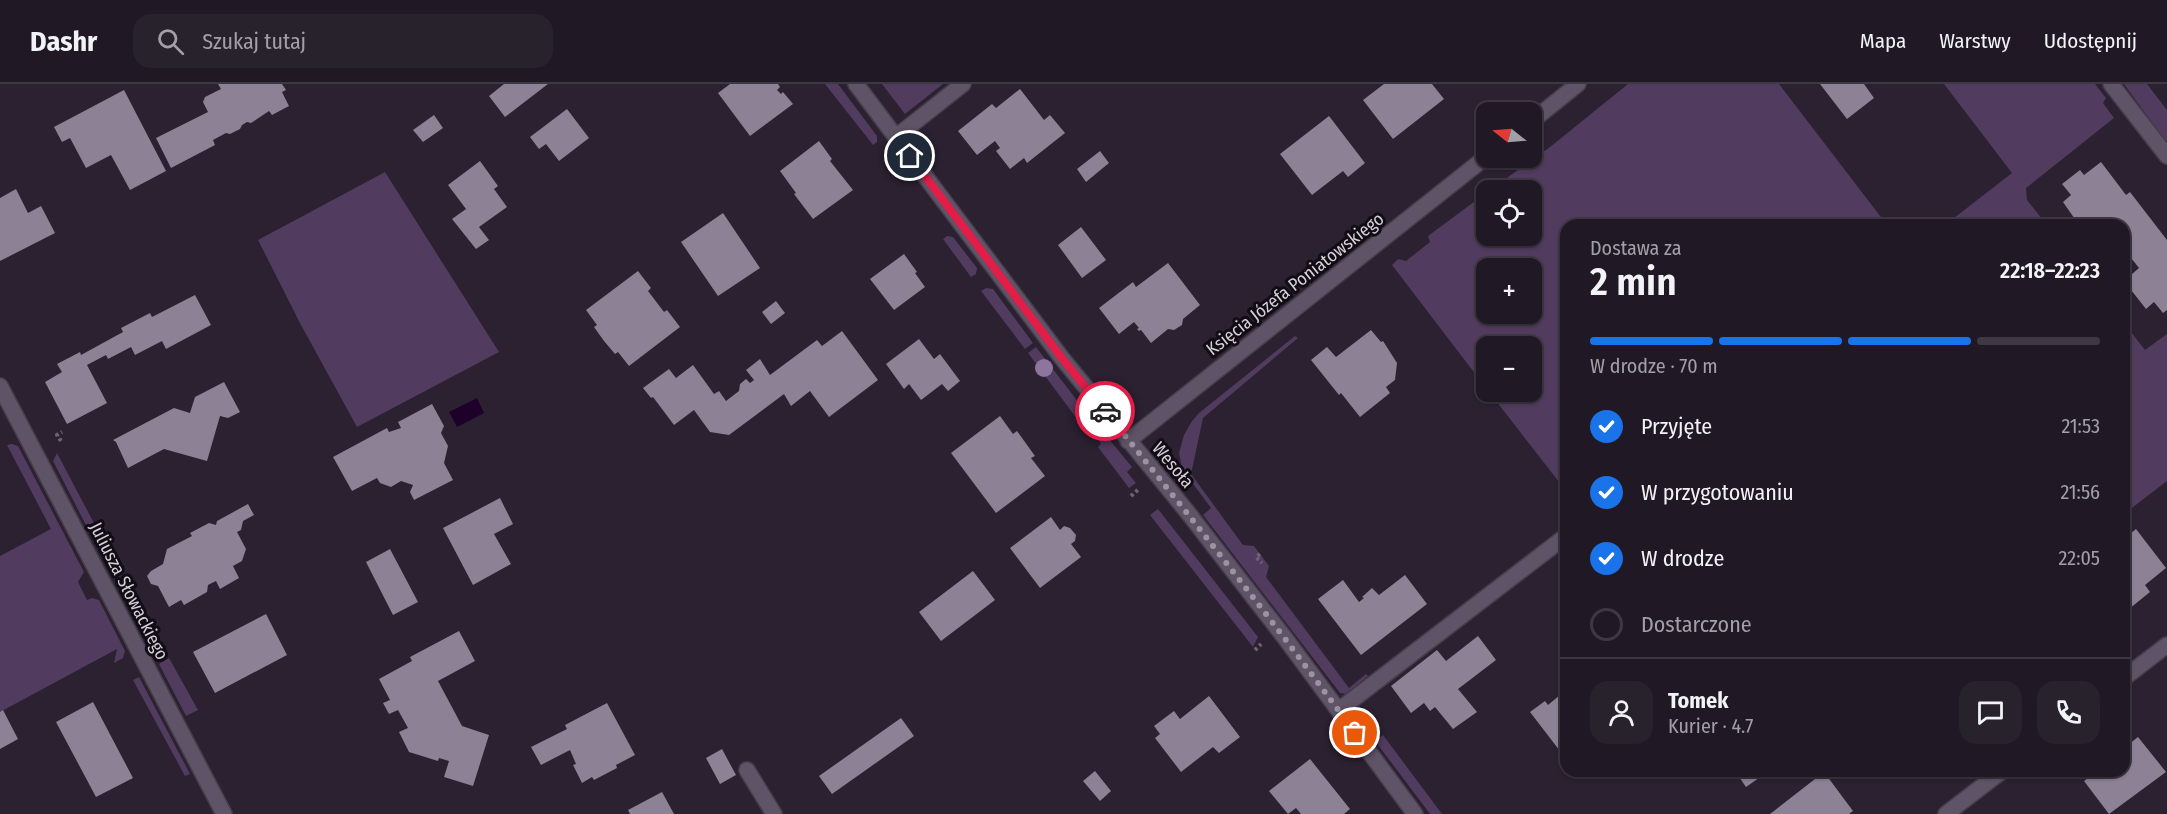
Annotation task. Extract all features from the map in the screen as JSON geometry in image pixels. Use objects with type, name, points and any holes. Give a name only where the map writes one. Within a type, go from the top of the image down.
[{"type":"street","name":"Wesoła","points":[[856,84],[1061,357],[1189,514],[1339,710],[1415,814]]},
{"type":"street","points":[[896,137],[963,84]]},
{"type":"street","points":[[1542,113],[1578,84]]},
{"type":"street","points":[[2111,84],[2167,156]]},
{"type":"street","name":"Księcia Józefa Poniatowskiego","points":[[1128,441],[1476,165]]},
{"type":"street","name":"Juliusza Słowackiego","points":[[0,386],[224,814]]},
{"type":"street","points":[[1339,710],[1560,541]]},
{"type":"street","points":[[2130,673],[2167,645]]},
{"type":"street","points":[[747,770],[774,814]]},
{"type":"street","points":[[1946,814],[1994,777]]},
{"type":"path","points":[[61,441],[57,435],[62,432]]},
{"type":"path","points":[[1260,554],[1256,557],[1262,563]]},
{"type":"shaded area","points":[[825,84],[838,84],[877,136],[877,142],[873,145]]},
{"type":"shaded area","points":[[882,84],[943,84],[905,114]]},
{"type":"shaded area","points":[[1628,84],[1779,84],[1882,219],[1560,219],[1560,483],[1497,402],[1542,402],[1542,336],[1476,336],[1476,375],[1392,265],[1398,259],[1406,261],[1430,242],[1428,236],[1476,200],[1476,246],[1542,246],[1542,180],[1504,180],[1521,168],[1542,168],[1542,153]]},
{"type":"shaded area","points":[[1944,84],[2095,84],[2106,98],[2103,103],[2114,118],[2026,188],[2027,200],[2042,219],[1953,219],[2012,173]]},
{"type":"shaded area","points":[[2124,84],[2147,84],[2167,110],[2167,143]]},
{"type":"shaded area","points":[[385,172],[499,352],[357,427],[258,240]]},
{"type":"shaded area","points":[[947,236],[953,237],[977,268],[976,274],[971,277],[943,239]]},
{"type":"shaded area","points":[[986,288],[993,289],[1033,343],[1025,349],[981,291]]},
{"type":"shaded area","points":[[2130,331],[2145,350],[2167,334],[2167,481],[2130,509]]},
{"type":"shaded area","points":[[1295,336],[1298,338],[1203,418],[1191,474],[1243,545],[1254,546],[1269,566],[1266,577],[1349,688],[1366,674],[1368,676],[1346,694],[1340,693],[1203,515],[1211,508],[1182,469],[1179,453],[1184,435],[1199,413]]},
{"type":"shaded area","points":[[1036,347],[1089,416],[1088,423],[1083,427],[1028,353]]},
{"type":"shaded area","points":[[477,398],[484,413],[457,427],[449,412]]},
{"type":"shaded area","points":[[1108,438],[1132,467],[1127,472],[1136,483],[1129,488],[1098,447],[1101,444],[1099,440]]},
{"type":"shaded area","points":[[7,445],[18,446],[84,572],[78,582],[87,600],[92,598],[99,600],[125,651],[123,658],[114,663],[117,649],[0,712],[0,556],[51,529]]},
{"type":"shaded area","points":[[57,453],[96,527],[89,531],[53,461]]},
{"type":"shaded area","points":[[1158,509],[1258,637],[1253,647],[1150,515]]},
{"type":"shaded area","points":[[169,658],[198,710],[186,716],[159,664]]},
{"type":"shaded area","points":[[139,677],[190,774],[185,776],[133,680]]},
{"type":"shaded area","points":[[1383,735],[1442,814],[1430,814],[1375,741]]},
{"type":"building","points":[[218,84],[282,84],[286,90],[282,92],[289,106],[272,115],[269,111],[251,123],[247,122],[242,125],[240,129],[230,134],[226,133],[213,140],[215,145],[171,168],[156,138],[208,112],[203,102],[205,97],[221,89]]},
{"type":"building","points":[[504,84],[548,84],[505,117],[489,96]]},
{"type":"building","points":[[730,84],[778,84],[780,87],[777,90],[781,94],[783,92],[793,104],[750,136],[718,93]]},
{"type":"building","points":[[1384,84],[1432,84],[1444,99],[1393,139],[1363,100]]},
{"type":"building","points":[[1820,84],[1864,84],[1874,98],[1847,119]]},
{"type":"building","points":[[1020,89],[1044,120],[1050,115],[1065,133],[1027,163],[1024,158],[1010,169],[996,151],[1000,148],[995,141],[977,155],[958,131],[992,104],[996,108]]},
{"type":"building","points":[[124,90],[166,171],[130,190],[111,155],[86,168],[70,138],[62,142],[54,127]]},
{"type":"building","points":[[567,109],[589,138],[559,161],[546,144],[539,149],[530,137]]},
{"type":"building","points":[[434,115],[443,128],[423,142],[413,130]]},
{"type":"building","points":[[1329,116],[1365,163],[1348,177],[1343,171],[1312,195],[1280,154]]},
{"type":"building","points":[[819,141],[832,159],[830,161],[853,190],[813,219],[780,171]]},
{"type":"building","points":[[1100,151],[1109,163],[1086,182],[1077,169]]},
{"type":"building","points":[[480,161],[498,186],[494,189],[507,207],[479,227],[489,240],[476,249],[452,219],[466,209],[448,185]]},
{"type":"building","points":[[2101,162],[2126,195],[2130,192],[2167,240],[2167,310],[2163,313],[2154,302],[2146,309],[2130,289],[2130,276],[2139,268],[2130,257],[2130,219],[2075,219],[2063,202],[2071,195],[2062,184],[2080,170],[2084,175]]},
{"type":"building","points":[[16,189],[28,213],[41,206],[55,233],[0,261],[0,198]]},
{"type":"building","points":[[723,213],[760,268],[718,296],[681,242]]},
{"type":"building","points":[[1081,227],[1106,260],[1082,278],[1058,245]]},
{"type":"building","points":[[904,254],[925,287],[894,310],[870,279]]},
{"type":"building","points":[[1168,263],[1200,305],[1183,319],[1182,325],[1174,330],[1168,329],[1151,343],[1141,330],[1137,329],[1139,328],[1134,322],[1119,334],[1099,308],[1133,282],[1136,287]]},
{"type":"building","points":[[638,271],[651,288],[648,291],[664,312],[667,310],[680,327],[629,366],[618,352],[615,354],[604,341],[594,327],[597,325],[586,310]]},
{"type":"building","points":[[195,295],[211,325],[166,349],[162,341],[135,355],[131,347],[108,359],[106,355],[87,365],[107,403],[67,424],[45,382],[62,372],[57,364],[80,352],[81,355],[123,332],[121,328],[150,313],[152,317]]},
{"type":"building","points":[[776,301],[785,313],[771,324],[762,312]]},
{"type":"building","points":[[1371,330],[1381,342],[1383,341],[1397,363],[1395,380],[1386,387],[1390,393],[1360,417],[1311,360],[1327,347],[1336,357]]},
{"type":"building","points":[[842,331],[878,380],[829,417],[810,391],[791,406],[784,394],[729,435],[710,432],[694,410],[674,425],[653,397],[651,398],[643,388],[669,369],[676,378],[693,365],[714,394],[719,391],[726,401],[739,391],[740,384],[746,379],[750,383],[754,380],[746,370],[760,359],[770,375],[817,340],[822,346]]},
{"type":"building","points":[[919,339],[934,359],[940,354],[960,381],[948,391],[942,384],[921,400],[909,384],[904,389],[886,364]]},
{"type":"building","points":[[224,382],[240,412],[228,418],[220,416],[207,461],[164,449],[128,468],[113,440],[174,408],[190,413],[195,397]]},
{"type":"building","points":[[432,404],[444,426],[441,433],[448,446],[444,463],[453,480],[414,500],[410,492],[413,485],[401,481],[391,487],[380,483],[377,478],[352,491],[333,457],[387,428],[389,432],[401,428],[398,422]]},
{"type":"building","points":[[1000,416],[1013,434],[1017,431],[1035,456],[1031,458],[1045,476],[996,513],[951,453]]},
{"type":"building","points":[[500,498],[513,524],[494,534],[511,564],[473,585],[443,528]]},
{"type":"building","points":[[248,504],[254,515],[243,521],[241,530],[237,532],[246,549],[242,561],[233,566],[239,578],[220,589],[216,581],[208,585],[207,592],[184,605],[181,600],[169,607],[158,586],[151,584],[147,576],[163,564],[167,549],[192,536],[190,533],[209,523],[216,525],[217,521]]},
{"type":"building","points":[[1051,517],[1060,530],[1064,526],[1070,528],[1076,535],[1075,541],[1071,544],[1081,557],[1040,588],[1010,548]]},
{"type":"building","points":[[2136,529],[2166,568],[2145,585],[2150,592],[2130,608],[2130,534]]},
{"type":"building","points":[[390,549],[418,602],[393,615],[366,562]]},
{"type":"building","points":[[973,571],[995,600],[941,641],[919,612]]},
{"type":"building","points":[[1405,575],[1427,604],[1361,655],[1318,599],[1343,580],[1359,602],[1372,588],[1379,595]]},
{"type":"building","points":[[266,614],[287,655],[215,693],[193,652]]},
{"type":"building","points":[[459,631],[475,661],[438,681],[462,726],[489,735],[473,786],[444,777],[449,761],[439,758],[438,761],[409,752],[399,732],[408,728],[398,710],[389,714],[383,703],[390,700],[379,679],[412,661],[410,657]]},
{"type":"building","points":[[1478,636],[1496,660],[1458,689],[1477,712],[1453,729],[1435,707],[1430,711],[1424,703],[1411,713],[1391,686],[1437,650],[1446,661]]},
{"type":"building","points":[[1560,695],[1560,751],[1530,712],[1545,701],[1548,705]]},
{"type":"building","points":[[1209,696],[1240,737],[1219,753],[1213,747],[1181,772],[1155,738],[1160,734],[1154,726],[1174,711],[1180,719]]},
{"type":"building","points":[[93,702],[133,778],[96,797],[56,722]]},
{"type":"building","points":[[607,703],[635,755],[616,765],[617,768],[594,780],[592,777],[582,783],[573,765],[576,764],[570,750],[541,765],[531,747],[567,729],[565,725]]},
{"type":"building","points":[[3,710],[18,739],[0,749],[0,712]]},
{"type":"building","points":[[901,718],[914,736],[832,794],[819,776]]},
{"type":"building","points":[[2138,737],[2166,772],[2109,814],[2084,781],[2089,777],[2130,777],[2130,743]]},
{"type":"building","points":[[722,749],[736,775],[720,784],[706,758]]},
{"type":"building","points":[[1310,759],[1350,809],[1344,814],[1301,814],[1296,808],[1288,814],[1269,791]]},
{"type":"building","points":[[1095,771],[1111,791],[1100,801],[1083,781]]},
{"type":"building","points":[[1739,777],[1760,777],[1746,787]]},
{"type":"building","points":[[1818,777],[1828,777],[1853,811],[1849,814],[1770,814]]},
{"type":"building","points":[[662,792],[674,814],[630,814],[628,810]]},
{"type":"way so far","points":[[1105,411],[1189,514],[1355,733]]},
{"type":"route","points":[[910,156],[1061,357],[1105,411]]}]
